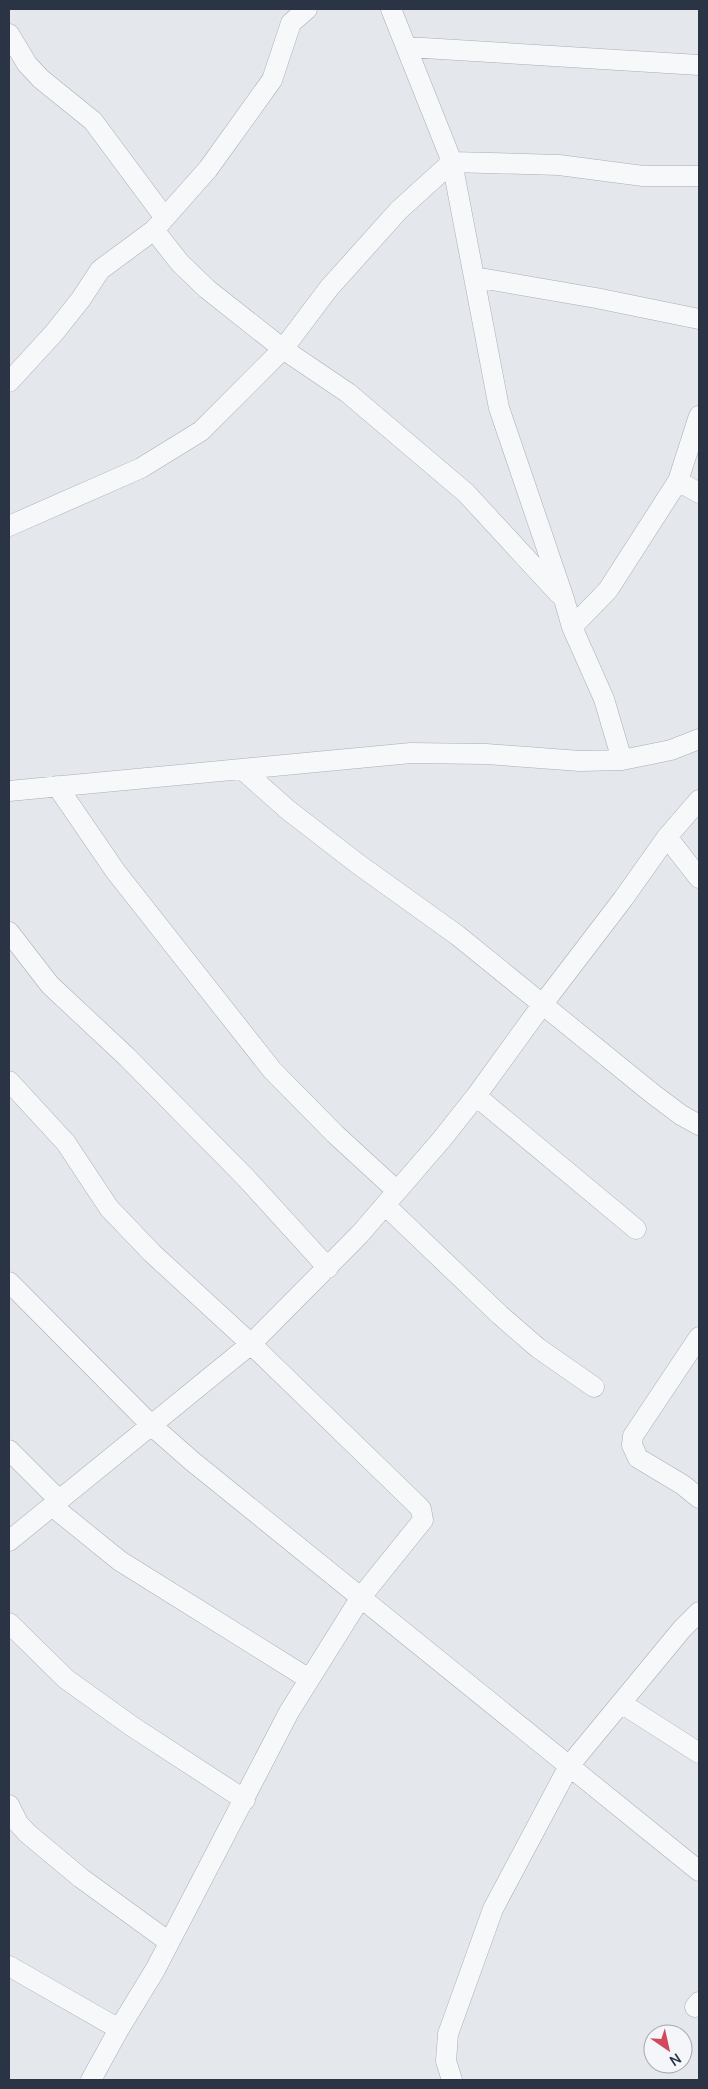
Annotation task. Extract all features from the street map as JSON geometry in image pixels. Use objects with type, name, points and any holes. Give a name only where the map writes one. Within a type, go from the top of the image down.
[{"type":"street","points":[[9,382],[54,333],[81,299],[100,270],[160,224],[208,169],[272,80],[291,23],[307,9]]},
{"type":"street","points":[[391,9],[452,162],[498,408],[572,627],[604,698],[622,760]]},
{"type":"street","points":[[9,34],[40,79],[93,121],[160,224],[180,263],[207,289],[283,349],[348,394],[466,492],[564,599]]},
{"type":"street","points":[[407,48],[699,65]]},
{"type":"street","points":[[9,526],[141,468],[201,432],[283,349],[329,288],[398,210],[452,162],[559,165],[643,176],[699,176]]},
{"type":"street","points":[[474,277],[596,298],[699,319]]},
{"type":"street","points":[[572,627],[608,590],[678,482],[699,416]]},
{"type":"street","points":[[678,482],[699,493]]},
{"type":"street","points":[[9,791],[411,754],[486,754],[580,762],[622,760],[672,750],[699,738]]},
{"type":"street","points":[[243,770],[288,810],[358,864],[457,935],[660,1099],[699,1125]]},
{"type":"street","points":[[58,786],[116,872],[272,1070],[335,1134],[391,1198],[500,1315],[538,1348],[594,1387]]},
{"type":"street","points":[[9,1541],[251,1344],[328,1268],[442,1139],[623,899],[667,837],[699,800]]},
{"type":"street","points":[[667,837],[699,878]]},
{"type":"street","points":[[9,932],[50,985],[126,1057],[247,1179],[328,1268]]},
{"type":"street","points":[[9,1081],[66,1144],[109,1208],[152,1253],[251,1344],[421,1509],[423,1520],[361,1597],[289,1712],[245,1800],[155,1970],[91,2080]]},
{"type":"street","points":[[476,1096],[636,1229]]},
{"type":"street","points":[[9,1282],[151,1425],[699,1871]]},
{"type":"street","points":[[699,1337],[633,1436],[632,1445],[638,1458],[683,1485],[699,1498]]},
{"type":"street","points":[[9,1450],[56,1503],[120,1561],[309,1679]]},
{"type":"street","points":[[452,2080],[446,2061],[448,2034],[493,1909],[569,1766],[682,1629],[699,1612]]},
{"type":"street","points":[[9,1623],[66,1679],[133,1727],[245,1800]]},
{"type":"street","points":[[621,1703],[699,1753]]},
{"type":"street","points":[[9,1805],[18,1823],[27,1833],[80,1878],[169,1942]]},
{"type":"street","points":[[9,1966],[119,2029]]}]
